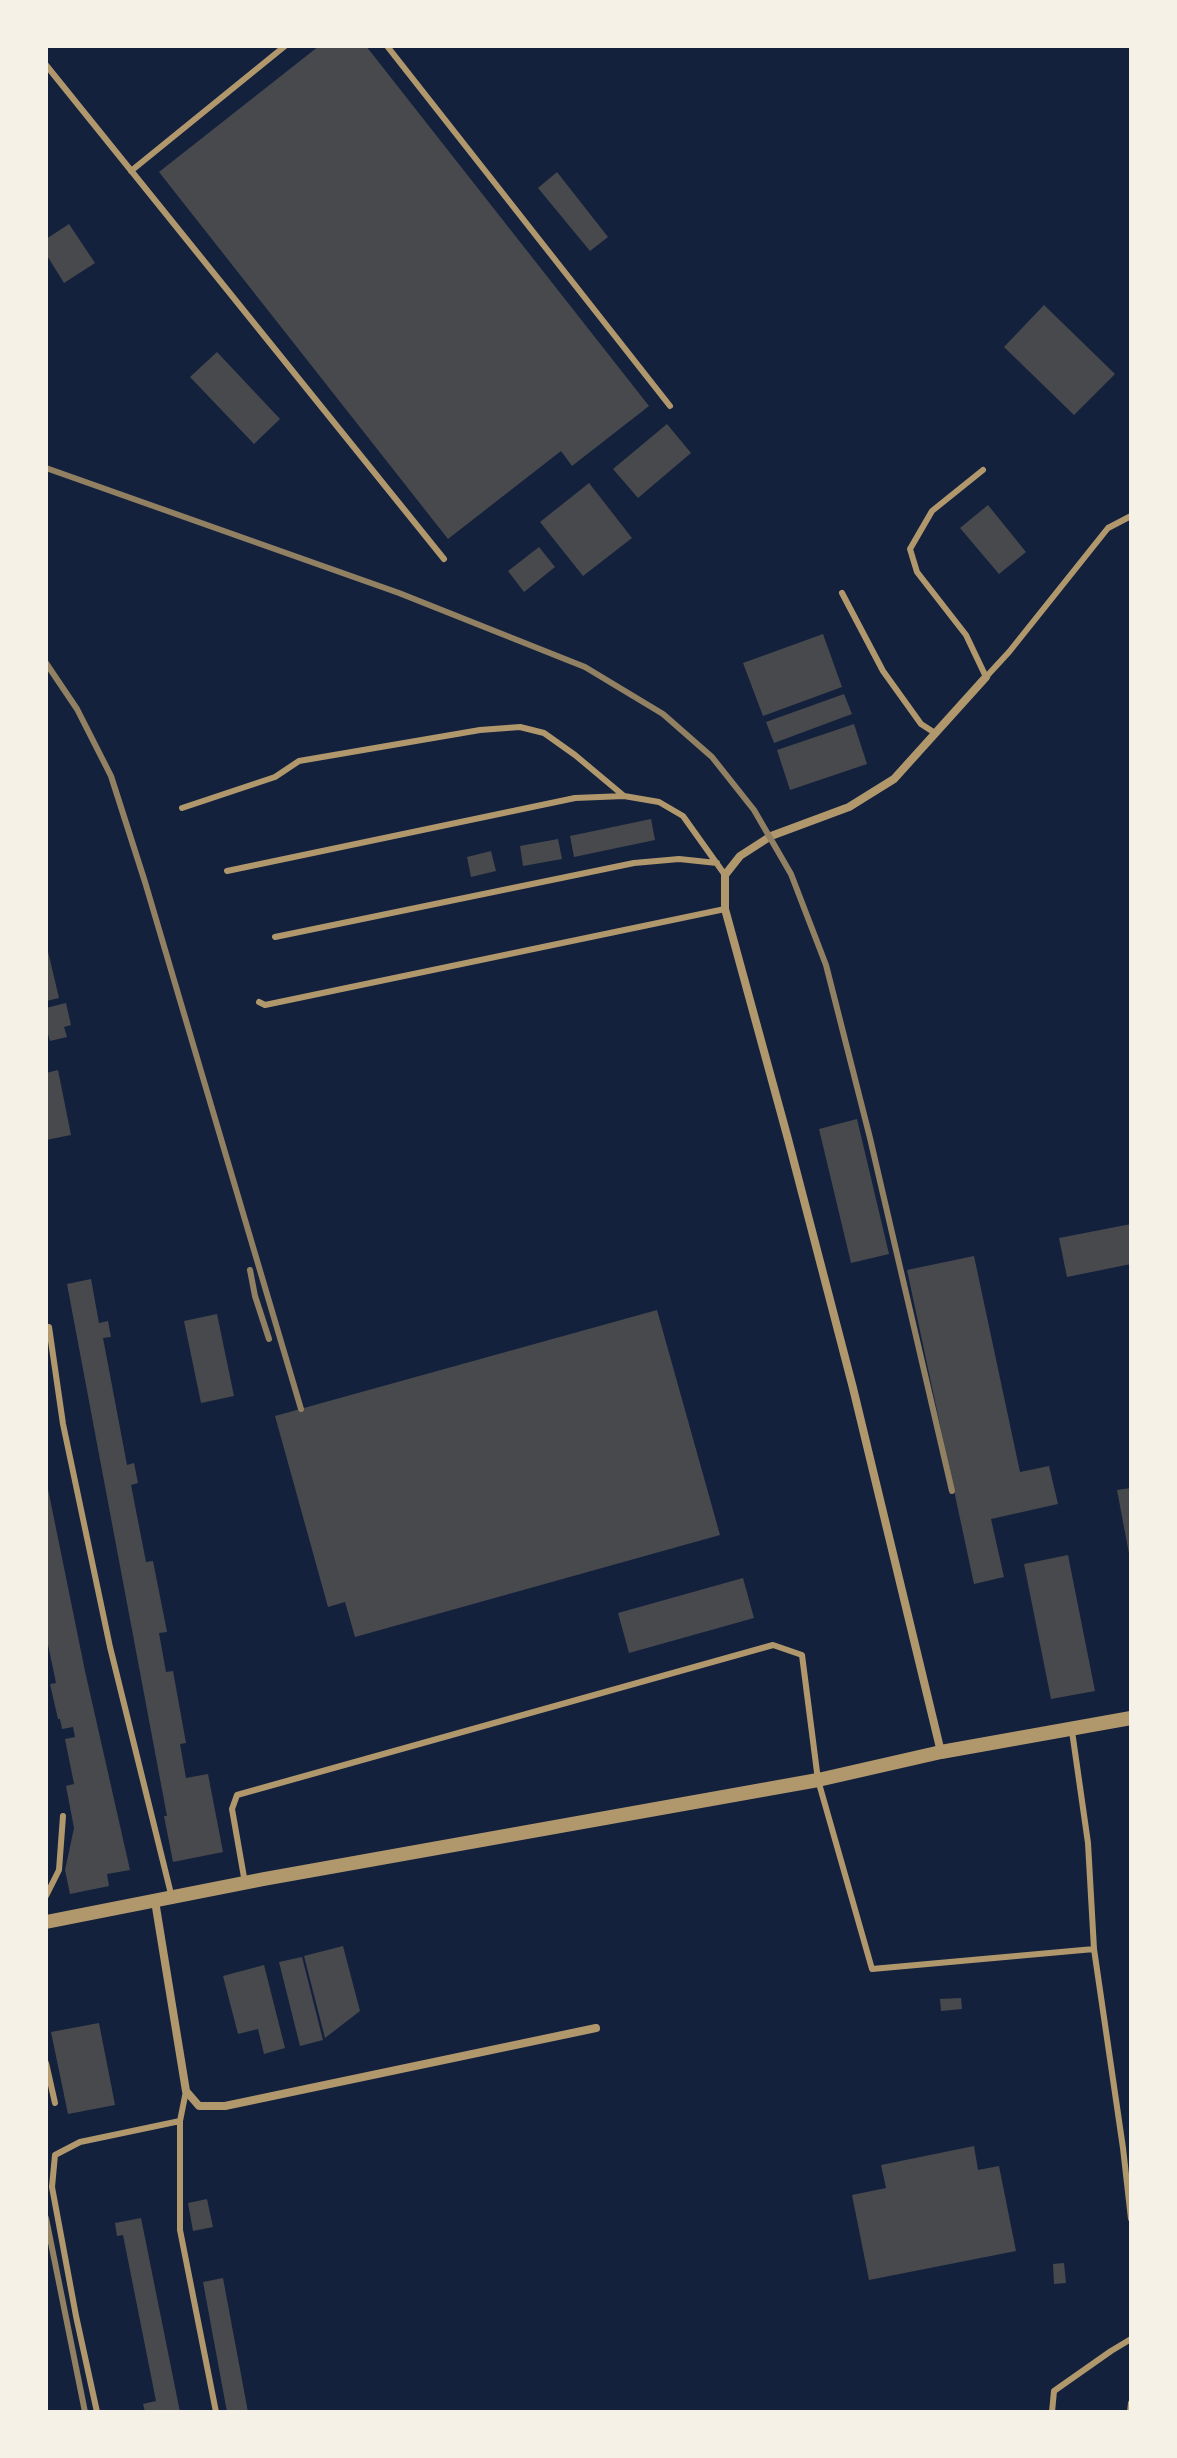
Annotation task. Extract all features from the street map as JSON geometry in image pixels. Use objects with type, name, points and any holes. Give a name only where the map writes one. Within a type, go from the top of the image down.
[{"type":"street","points":[[941,1752],[853,1388],[725,909],[725,875],[740,856],[771,836],[849,807],[894,779],[986,677]]},
{"type":"street","points":[[46,1922],[818,1780],[941,1752],[1131,1718]]},
{"type":"street","points":[[155,1901],[186,2091],[199,2106],[225,2106],[596,2028]]},
{"type":"lane","points":[[131,171],[285,46]]},
{"type":"lane","points":[[387,46],[670,406]]},
{"type":"lane","points":[[46,65],[444,559]]},
{"type":"lane","points":[[983,470],[932,511],[910,549],[917,572],[966,635],[986,677],[1108,528],[1131,516]]},
{"type":"lane","points":[[842,593],[883,671],[921,724],[935,733]]},
{"type":"lane","points":[[182,808],[275,777],[299,761],[480,730],[520,727],[544,733],[624,796]]},
{"type":"lane","points":[[227,871],[575,798],[624,796],[659,802],[683,816],[725,875]]},
{"type":"lane","points":[[275,937],[634,863],[679,859],[717,863]]},
{"type":"lane","points":[[259,1002],[265,1005],[725,909]]},
{"type":"lane","points":[[49,1327],[63,1424],[110,1647],[172,1898]]},
{"type":"lane","points":[[245,1883],[232,1809],[237,1795],[773,1645],[802,1655],[818,1780],[872,1969],[1094,1949]]},
{"type":"lane","points":[[1071,1729],[1088,1843],[1094,1949],[1131,2219]]},
{"type":"lane","points":[[46,1896],[59,1870],[63,1816]]},
{"type":"lane","points":[[46,2063],[55,2103]]},
{"type":"lane","points":[[186,2091],[180,2121],[180,2230],[216,2412]]},
{"type":"lane","points":[[97,2412],[52,2187],[55,2155],[80,2142],[180,2121]]},
{"type":"lane","points":[[1052,2412],[1054,2391],[1131,2339]]},
{"type":"lane","points":[[1130,2412],[1131,2403]]},
{"type":"building","points":[[319,46],[366,46],[649,406],[572,466],[561,451],[448,539],[159,172]]},
{"type":"building","points":[[557,172],[608,237],[590,251],[538,188]]},
{"type":"building","points":[[69,224],[95,263],[64,283],[46,254],[46,239]]},
{"type":"building","points":[[1044,305],[1115,374],[1074,415],[1004,347]]},
{"type":"building","points":[[217,352],[280,419],[254,444],[190,377]]},
{"type":"building","points":[[667,424],[691,453],[638,498],[613,469]]},
{"type":"building","points":[[589,483],[632,538],[583,576],[540,522]]},
{"type":"building","points":[[988,505],[1026,552],[999,574],[960,528]]},
{"type":"building","points":[[539,547],[555,567],[524,592],[508,571]]},
{"type":"building","points":[[823,634],[842,687],[763,716],[743,663]]},
{"type":"building","points":[[844,694],[852,714],[774,743],[766,722]]},
{"type":"building","points":[[854,724],[867,764],[790,790],[777,750]]},
{"type":"building","points":[[651,819],[655,840],[574,857],[570,836]]},
{"type":"building","points":[[558,839],[562,859],[523,866],[520,846]]},
{"type":"building","points":[[491,851],[496,871],[471,877],[467,857]]},
{"type":"building","points":[[46,943],[59,998],[46,1001]]},
{"type":"building","points":[[66,1003],[71,1025],[64,1027],[67,1037],[50,1041],[46,1008]]},
{"type":"building","points":[[58,1070],[71,1135],[46,1140],[46,1073]]},
{"type":"building","points":[[857,1119],[889,1254],[851,1263],[819,1129]]},
{"type":"building","points":[[1131,1224],[1131,1264],[1067,1277],[1059,1238]]},
{"type":"building","points":[[974,1256],[1020,1472],[1049,1466],[1058,1504],[991,1519],[1004,1577],[974,1584],[907,1270]]},
{"type":"building","points":[[91,1279],[99,1323],[108,1321],[111,1337],[103,1338],[127,1465],[134,1463],[138,1483],[131,1485],[146,1562],[153,1561],[167,1632],[159,1633],[166,1672],[173,1671],[186,1743],[180,1744],[186,1778],[208,1774],[223,1852],[173,1862],[67,1284]]},
{"type":"building","points":[[657,1310],[720,1535],[355,1637],[345,1602],[328,1607],[275,1416]]},
{"type":"building","points":[[217,1314],[234,1396],[201,1403],[184,1321]]},
{"type":"building","points":[[47,1484],[130,1870],[107,1874],[109,1886],[70,1894],[65,1870],[74,1828],[66,1786],[74,1784],[65,1739],[75,1737],[73,1727],[62,1729],[50,1684],[56,1683],[46,1635]]},
{"type":"building","points":[[1131,1488],[1131,1559],[1130,1559],[1117,1490]]},
{"type":"building","points":[[1068,1555],[1095,1691],[1051,1699],[1024,1564]]},
{"type":"building","points":[[743,1578],[754,1618],[629,1653],[618,1613]]},
{"type":"building","points":[[343,1946],[360,2011],[325,2038],[304,1956]]},
{"type":"building","points":[[302,1957],[323,2040],[300,2046],[279,1962]]},
{"type":"building","points":[[264,1965],[285,2048],[264,2054],[258,2029],[238,2034],[223,1976]]},
{"type":"building","points":[[961,1998],[962,2009],[941,2011],[940,1999]]},
{"type":"building","points":[[99,2023],[115,2105],[68,2114],[51,2032]]},
{"type":"building","points":[[974,2146],[978,2170],[999,2166],[1016,2251],[869,2280],[852,2195],[886,2188],[881,2165]]},
{"type":"building","points":[[207,2199],[213,2227],[193,2231],[188,2203]]},
{"type":"building","points":[[141,2218],[180,2412],[145,2412],[143,2404],[156,2401],[123,2235],[117,2236],[115,2223]]},
{"type":"building","points":[[1064,2263],[1066,2283],[1054,2284],[1053,2264]]},
{"type":"building","points":[[223,2278],[248,2412],[227,2412],[203,2282]]},
{"type":"railway","points":[[46,468],[399,593],[585,667],[663,714],[712,757],[754,810],[791,874],[826,965],[870,1138],[952,1491]]},
{"type":"railway","points":[[46,663],[77,709],[111,776],[301,1409]]},
{"type":"railway","points":[[250,1270],[269,1339]]},
{"type":"railway","points":[[46,2218],[85,2412]]}]
